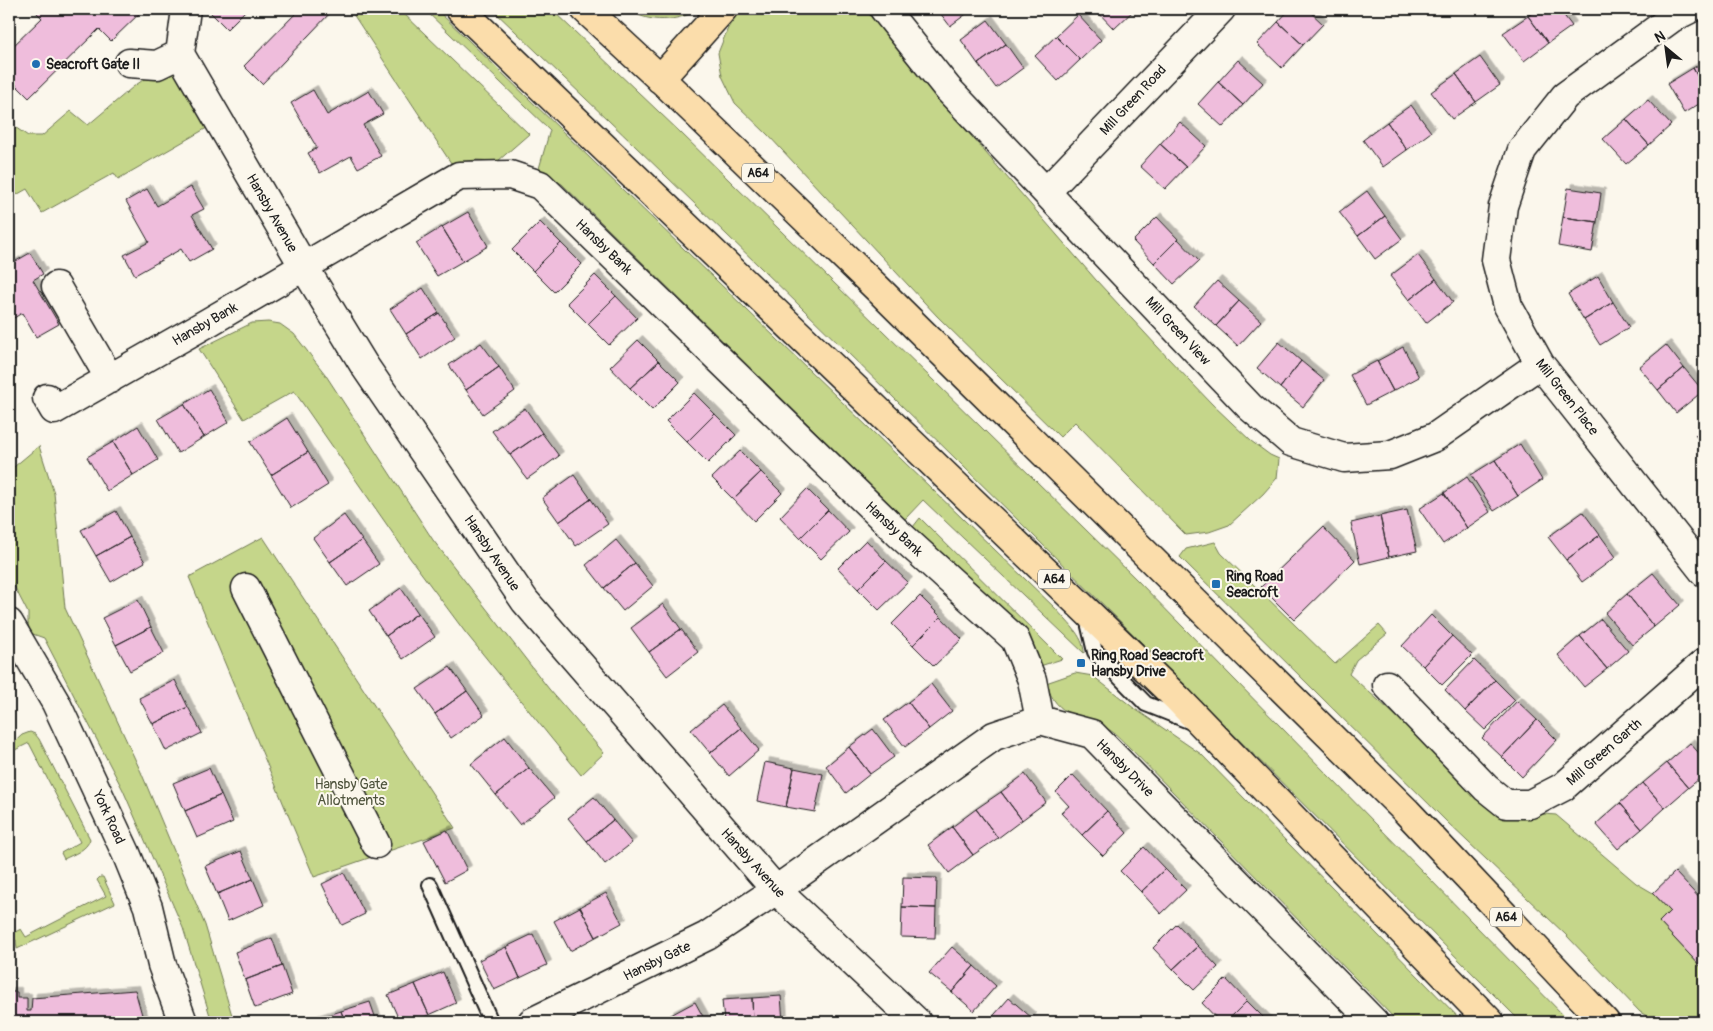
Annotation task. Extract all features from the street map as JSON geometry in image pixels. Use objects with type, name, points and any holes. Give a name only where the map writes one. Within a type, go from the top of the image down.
[{"type":"highway","name":"A64","points":[[460,9],[1208,729],[1490,1022]]},
{"type":"highway","name":"A64","points":[[585,9],[883,294],[1400,806],[1605,1022]]},
{"type":"highway","points":[[660,79],[723,9]]},
{"type":"street","points":[[129,63],[157,64],[180,54],[186,9]]},
{"type":"street","name":"Mill Green View","points":[[884,9],[948,89],[1250,407],[1291,442],[1344,458],[1390,455],[1435,436],[1540,364]]},
{"type":"street","name":"Mill Green Road","points":[[1046,192],[1220,9]]},
{"type":"street","name":"Mill Green Place","points":[[1690,9],[1672,18],[1565,96],[1522,150],[1503,206],[1496,260],[1508,306],[1540,364],[1704,572]]},
{"type":"street","name":"Hansby Avenue","points":[[180,54],[304,267],[364,365],[525,601],[776,890],[917,1022]]},
{"type":"street","name":"Hansby Bank","points":[[47,398],[54,410],[459,176],[510,175],[540,185],[898,534],[1015,639],[1032,680],[1040,720]]},
{"type":"street","points":[[56,286],[110,379]]},
{"type":"street","points":[[246,588],[376,844]]},
{"type":"street","name":"York Road","points":[[9,623],[56,703],[126,853],[148,907],[162,965],[183,1022]]},
{"type":"street","name":"Mill Green Garth","points":[[1386,678],[1486,788],[1506,804],[1530,804],[1563,788],[1704,663]]},
{"type":"street","points":[[776,890],[994,736],[1040,720]]},
{"type":"street","name":"Hansby Drive","points":[[1040,720],[1092,734],[1374,1022]]},
{"type":"street","name":"Hansby Gate","points":[[532,1022],[707,936],[776,890]]},
{"type":"lane","points":[[430,886],[491,1022]]},
{"type":"green space","points":[[347,9],[399,9],[529,134],[498,161],[476,160],[451,163],[353,14]]},
{"type":"green space","points":[[424,9],[436,9],[1056,609],[1078,635],[1084,653],[923,500],[905,519],[562,184],[538,172],[550,130]]},
{"type":"green space","points":[[492,9],[551,9],[680,132],[1136,579],[1570,1022],[1521,1022],[1138,639],[752,259]]},
{"type":"green space","points":[[629,9],[698,9],[682,17],[663,20],[644,17]]},
{"type":"green space","points":[[740,9],[872,9],[940,100],[1096,280],[1212,404],[1251,441],[1270,455],[1279,459],[1277,478],[1263,494],[1229,525],[1209,532],[1186,535],[1075,422],[1060,437],[937,316],[768,135],[735,103],[722,76],[718,53],[728,28]]},
{"type":"green space","points":[[180,54],[219,121],[118,179],[114,173],[42,213],[27,189],[9,199],[9,123],[28,136],[42,136],[71,111],[88,125],[133,87]]},
{"type":"green space","points":[[268,322],[280,324],[294,334],[325,374],[433,540],[549,689],[604,753],[581,775],[465,632],[410,558],[294,391],[244,419],[199,349],[252,323]]},
{"type":"green space","points":[[39,446],[54,493],[65,608],[141,772],[205,925],[234,1022],[212,1022],[183,928],[123,790],[44,638],[30,633],[28,613],[9,576],[9,471]]},
{"type":"green space","points":[[920,518],[1062,659],[1040,666],[1020,630],[913,527]]},
{"type":"green space","name":"Hansby Gate Allotments","points":[[263,537],[455,828],[314,877],[189,577]]},
{"type":"green space","points":[[1215,542],[1221,553],[1335,664],[1379,625],[1387,634],[1356,660],[1349,674],[1416,734],[1532,813],[1556,815],[1636,883],[1653,893],[1670,911],[1659,922],[1704,970],[1704,1022],[1657,1022],[1640,1012],[1566,935],[1448,823],[1180,557],[1186,549]]},
{"type":"green space","points":[[1075,673],[1093,676],[1135,709],[1201,754],[1463,1022],[1398,1022],[1127,745],[1112,731],[1064,710],[1057,703],[1046,683]]},
{"type":"green space","points":[[30,732],[39,739],[90,839],[83,849],[64,859],[61,853],[80,842],[29,743],[11,752],[9,747],[22,735]]},
{"type":"green space","points":[[103,877],[115,903],[17,949],[16,940],[9,940],[9,935],[21,929],[26,937],[106,896],[97,880]]},
{"type":"building","name":"Seacroft Gate II","points":[[33,9],[144,9],[111,41],[99,29],[29,98],[9,78],[9,50],[42,18]]},
{"type":"building","points":[[213,9],[247,9],[227,29],[210,12]]},
{"type":"building","points":[[300,9],[327,9],[331,12],[262,84],[244,66]]},
{"type":"building","points":[[937,9],[973,9],[950,26]]},
{"type":"building","points":[[1095,9],[1135,9],[1114,29]]},
{"type":"building","points":[[1290,9],[1307,9],[1323,24],[1303,45],[1278,22]]},
{"type":"building","points":[[1537,9],[1559,9],[1572,26],[1548,43],[1528,16]]},
{"type":"building","points":[[1078,15],[1101,40],[1080,60],[1056,36]]},
{"type":"building","points":[[1528,16],[1548,43],[1524,61],[1503,33]]},
{"type":"building","points":[[988,20],[1006,44],[978,64],[961,40]]},
{"type":"building","points":[[1278,22],[1303,45],[1282,68],[1257,44]]},
{"type":"building","points":[[1056,36],[1080,60],[1058,81],[1035,56]]},
{"type":"building","points":[[1006,44],[1023,68],[996,88],[978,64]]},
{"type":"building","points":[[1480,57],[1500,85],[1476,102],[1456,74]]},
{"type":"building","points":[[1238,60],[1263,83],[1243,105],[1218,82]]},
{"type":"building","points":[[1704,62],[1704,88],[1693,68]]},
{"type":"building","points":[[1693,68],[1704,88],[1704,101],[1684,113],[1667,84]]},
{"type":"building","points":[[1456,74],[1476,102],[1452,119],[1431,92]]},
{"type":"building","points":[[1218,82],[1243,105],[1223,127],[1198,104]]},
{"type":"building","points":[[313,90],[327,115],[369,91],[383,114],[363,125],[381,156],[358,168],[351,156],[320,173],[308,153],[317,148],[291,103]]},
{"type":"building","points":[[1648,100],[1671,125],[1649,145],[1626,119]]},
{"type":"building","points":[[1411,105],[1431,132],[1407,150],[1387,122]]},
{"type":"building","points":[[1626,119],[1649,145],[1626,164],[1603,139]]},
{"type":"building","points":[[1180,122],[1206,146],[1186,167],[1160,144]]},
{"type":"building","points":[[1387,122],[1407,150],[1383,167],[1363,140]]},
{"type":"building","points":[[1160,144],[1186,167],[1165,189],[1140,166]]},
{"type":"building","points":[[191,187],[204,209],[192,215],[212,249],[189,262],[181,249],[135,275],[124,255],[149,242],[126,201],[147,189],[157,206]]},
{"type":"building","points":[[1568,188],[1601,193],[1597,222],[1563,217]]},
{"type":"building","points":[[1367,191],[1385,216],[1358,236],[1339,212]]},
{"type":"building","points":[[468,212],[488,246],[463,261],[442,227]]},
{"type":"building","points":[[1385,216],[1402,239],[1375,259],[1358,236]]},
{"type":"building","points":[[1157,217],[1178,239],[1154,263],[1133,241]]},
{"type":"building","points":[[1563,217],[1597,222],[1592,252],[1558,246]]},
{"type":"building","points":[[540,222],[561,243],[533,271],[512,250]]},
{"type":"building","points":[[442,227],[463,261],[437,276],[416,243]]},
{"type":"building","points":[[1178,239],[1199,261],[1174,284],[1154,263]]},
{"type":"building","points":[[561,243],[582,264],[554,292],[533,271]]},
{"type":"building","points":[[30,253],[43,274],[33,280],[59,324],[36,337],[22,313],[9,321],[9,265]]},
{"type":"building","points":[[1418,255],[1436,279],[1409,300],[1390,276]]},
{"type":"building","points":[[595,275],[616,296],[588,324],[567,303]]},
{"type":"building","points":[[1598,276],[1613,302],[1584,320],[1568,294]]},
{"type":"building","points":[[1436,279],[1453,302],[1426,323],[1409,300]]},
{"type":"building","points":[[1217,281],[1239,301],[1216,326],[1194,306]]},
{"type":"building","points":[[423,288],[439,313],[406,334],[390,309]]},
{"type":"building","points":[[616,296],[637,318],[609,345],[588,324]]},
{"type":"building","points":[[1239,301],[1261,321],[1238,346],[1216,326]]},
{"type":"building","points":[[1613,302],[1629,327],[1600,345],[1584,320]]},
{"type":"building","points":[[439,313],[455,337],[422,359],[406,334]]},
{"type":"building","points":[[638,340],[659,361],[630,388],[610,367]]},
{"type":"building","points":[[1279,342],[1301,361],[1280,388],[1257,368]]},
{"type":"building","points":[[481,343],[499,367],[466,390],[449,365]]},
{"type":"building","points":[[1666,345],[1684,368],[1658,390],[1639,367]]},
{"type":"building","points":[[1403,347],[1419,377],[1393,391],[1377,361]]},
{"type":"building","points":[[659,361],[680,382],[652,410],[630,388]]},
{"type":"building","points":[[1301,361],[1324,380],[1303,407],[1280,388]]},
{"type":"building","points":[[1377,361],[1393,391],[1366,405],[1350,375]]},
{"type":"building","points":[[499,367],[515,391],[483,414],[466,390]]},
{"type":"building","points":[[1684,368],[1703,391],[1676,413],[1658,390]]},
{"type":"building","points":[[209,389],[229,422],[204,437],[184,404]]},
{"type":"building","points":[[694,393],[715,414],[687,442],[666,421]]},
{"type":"building","points":[[184,404],[204,437],[178,453],[158,419]]},
{"type":"building","points":[[525,408],[542,433],[510,455],[492,431]]},
{"type":"building","points":[[715,414],[736,435],[708,463],[687,442]]},
{"type":"building","points":[[287,418],[308,452],[271,475],[250,442]]},
{"type":"building","points":[[138,426],[158,460],[133,475],[113,442]]},
{"type":"building","points":[[1704,428],[1704,446],[1695,435]]},
{"type":"building","points":[[542,433],[559,456],[527,479],[510,455]]},
{"type":"building","points":[[113,442],[133,475],[107,491],[87,457]]},
{"type":"building","points":[[1520,444],[1542,480],[1518,496],[1495,460]]},
{"type":"building","points":[[740,451],[761,472],[733,499],[712,478]]},
{"type":"building","points":[[308,452],[328,485],[291,508],[271,475]]},
{"type":"building","points":[[1495,460],[1518,496],[1494,511],[1471,475]]},
{"type":"building","points":[[761,472],[782,493],[754,521],[733,499]]},
{"type":"building","points":[[574,475],[591,499],[559,522],[542,498]]},
{"type":"building","points":[[1467,477],[1490,512],[1467,528],[1444,493]]},
{"type":"building","points":[[807,489],[828,510],[800,538],[780,517]]},
{"type":"building","points":[[1444,493],[1467,528],[1443,544],[1419,509]]},
{"type":"building","points":[[591,499],[608,524],[576,546],[559,522]]},
{"type":"building","points":[[828,510],[849,532],[821,559],[800,538]]},
{"type":"building","points":[[1407,510],[1417,551],[1389,557],[1380,516]]},
{"type":"building","points":[[116,511],[130,537],[96,556],[81,530]]},
{"type":"building","points":[[1583,512],[1600,535],[1566,560],[1548,537]]},
{"type":"building","points":[[344,515],[362,540],[330,562],[313,538]]},
{"type":"building","points":[[1380,516],[1389,557],[1360,564],[1351,523]]},
{"type":"building","points":[[1323,527],[1355,560],[1294,620],[1261,587]]},
{"type":"building","points":[[1600,535],[1616,557],[1582,582],[1566,560]]},
{"type":"building","points":[[130,537],[145,562],[111,582],[96,556]]},
{"type":"building","points":[[362,540],[379,564],[347,586],[330,562]]},
{"type":"building","points":[[616,540],[635,563],[604,588],[586,565]]},
{"type":"building","points":[[866,540],[886,561],[858,589],[838,568]]},
{"type":"building","points":[[886,561],[908,582],[879,610],[858,589]]},
{"type":"building","points":[[635,563],[653,586],[623,611],[604,588]]},
{"type":"building","points":[[1653,573],[1680,605],[1654,627],[1627,594]]},
{"type":"building","points":[[401,588],[418,613],[386,636],[369,611]]},
{"type":"building","points":[[1627,594],[1654,627],[1632,645],[1605,613]]},
{"type":"building","points":[[920,596],[941,617],[913,645],[892,624]]},
{"type":"building","points":[[138,600],[151,627],[116,645],[102,618]]},
{"type":"building","points":[[663,604],[681,629],[649,652],[631,628]]},
{"type":"building","points":[[418,613],[435,637],[403,659],[386,636]]},
{"type":"building","points":[[1431,615],[1452,636],[1423,666],[1402,646]]},
{"type":"building","points":[[941,617],[962,639],[934,666],[913,645]]},
{"type":"building","points":[[1601,619],[1628,651],[1607,669],[1580,636]]},
{"type":"building","points":[[151,627],[164,653],[130,671],[116,645]]},
{"type":"building","points":[[681,629],[698,652],[667,676],[649,652]]},
{"type":"building","points":[[1452,636],[1472,655],[1442,685],[1423,666]]},
{"type":"building","points":[[1580,636],[1607,669],[1584,687],[1558,655]]},
{"type":"building","points":[[1474,660],[1495,680],[1465,711],[1445,690]]},
{"type":"building","points":[[450,667],[467,691],[435,714],[417,689]]},
{"type":"building","points":[[175,680],[188,707],[153,724],[139,698]]},
{"type":"building","points":[[1495,680],[1515,700],[1485,730],[1465,711]]},
{"type":"building","points":[[931,684],[952,711],[929,729],[908,702]]},
{"type":"building","points":[[467,691],[484,715],[451,738],[435,714]]},
{"type":"building","points":[[1517,701],[1537,720],[1502,757],[1482,738]]},
{"type":"building","points":[[908,702],[929,729],[905,747],[884,720]]},
{"type":"building","points":[[722,705],[741,728],[710,753],[691,730]]},
{"type":"building","points":[[188,707],[202,733],[166,751],[153,724]]},
{"type":"building","points":[[1537,720],[1557,740],[1522,777],[1502,757]]},
{"type":"building","points":[[741,728],[759,750],[729,776],[710,753]]},
{"type":"building","points":[[873,729],[894,757],[870,774],[849,747]]},
{"type":"building","points":[[505,737],[529,768],[496,795],[471,764]]},
{"type":"building","points":[[1690,743],[1704,759],[1704,775],[1688,788],[1667,763]]},
{"type":"building","points":[[849,747],[870,774],[846,793],[826,766]]},
{"type":"building","points":[[765,762],[794,768],[786,807],[757,801]]},
{"type":"building","points":[[1667,763],[1688,788],[1665,808],[1643,783]]},
{"type":"building","points":[[209,768],[221,795],[185,811],[173,783]]},
{"type":"building","points":[[529,768],[554,798],[520,825],[496,795]]},
{"type":"building","points":[[794,768],[823,774],[815,812],[786,807]]},
{"type":"building","points":[[1025,774],[1046,802],[1022,820],[1001,792]]},
{"type":"building","points":[[1073,775],[1107,811],[1082,835],[1061,813],[1069,806],[1056,792]]},
{"type":"building","points":[[1643,783],[1665,808],[1642,829],[1620,803]]},
{"type":"building","points":[[1001,792],[1022,820],[998,838],[976,809]]},
{"type":"building","points":[[221,795],[233,822],[197,838],[185,811]]},
{"type":"building","points":[[594,797],[613,820],[587,841],[568,818]]},
{"type":"building","points":[[1620,803],[1642,829],[1618,849],[1596,824]]},
{"type":"building","points":[[976,809],[998,838],[973,855],[952,827]]},
{"type":"building","points":[[1107,811],[1127,833],[1103,856],[1082,835]]},
{"type":"building","points":[[613,820],[632,843],[605,864],[587,841]]},
{"type":"building","points":[[952,827],[973,855],[949,873],[928,845]]},
{"type":"building","points":[[447,830],[467,870],[445,882],[424,841]]},
{"type":"building","points":[[1144,847],[1165,869],[1141,892],[1120,871]]},
{"type":"building","points":[[241,851],[253,879],[217,894],[205,866]]},
{"type":"building","points":[[1165,869],[1186,890],[1161,914],[1141,892]]},
{"type":"building","points":[[1675,872],[1704,903],[1704,970],[1659,922],[1670,911],[1653,893]]},
{"type":"building","points":[[344,873],[365,914],[342,925],[322,884]]},
{"type":"building","points":[[903,877],[937,878],[936,908],[902,907]]},
{"type":"building","points":[[253,879],[264,905],[228,921],[217,894]]},
{"type":"building","points":[[606,893],[622,923],[596,937],[580,907]]},
{"type":"building","points":[[580,907],[596,937],[570,951],[554,921]]},
{"type":"building","points":[[902,907],[936,908],[935,938],[901,937]]},
{"type":"building","points":[[1177,924],[1198,946],[1173,969],[1153,948]]},
{"type":"building","points":[[533,934],[547,965],[520,978],[506,947]]},
{"type":"building","points":[[272,938],[282,966],[245,980],[235,952]]},
{"type":"building","points":[[1198,946],[1218,967],[1194,990],[1173,969]]},
{"type":"building","points":[[506,947],[520,978],[494,990],[479,960]]},
{"type":"building","points":[[952,947],[974,966],[952,992],[929,973]]},
{"type":"building","points":[[282,966],[292,994],[255,1008],[245,980]]},
{"type":"building","points":[[974,966],[996,986],[974,1011],[952,992]]},
{"type":"building","points":[[443,972],[456,1003],[429,1015],[415,984]]},
{"type":"building","points":[[1226,979],[1247,1001],[1226,1022],[1220,1022],[1202,1003]]},
{"type":"building","points":[[415,984],[429,1015],[412,1022],[400,1022],[388,995]]},
{"type":"building","points":[[135,990],[144,1022],[9,1022],[9,992],[17,992],[17,998],[27,998],[27,1011],[31,1011],[32,998]]},
{"type":"building","points":[[781,996],[783,1022],[753,1022],[752,998]]},
{"type":"building","points":[[752,998],[753,1022],[724,1022],[722,1000]]},
{"type":"building","points":[[1009,998],[1032,1018],[1028,1022],[988,1022]]},
{"type":"building","points":[[1247,1001],[1268,1022],[1226,1022]]},
{"type":"building","points":[[370,1002],[377,1022],[345,1022],[341,1011]]},
{"type":"building","points":[[695,1002],[706,1022],[672,1022],[669,1016]]},
{"type":"building","points":[[341,1011],[345,1022],[314,1022],[313,1020]]},
{"type":"place","name":"Seacroft Gate II","points":[[36,64]]},
{"type":"place","name":"Ring Road Seacroft","points":[[1216,584]]},
{"type":"place","name":"Ring Road Seacroft Hansby Drive","points":[[1081,663]]}]
